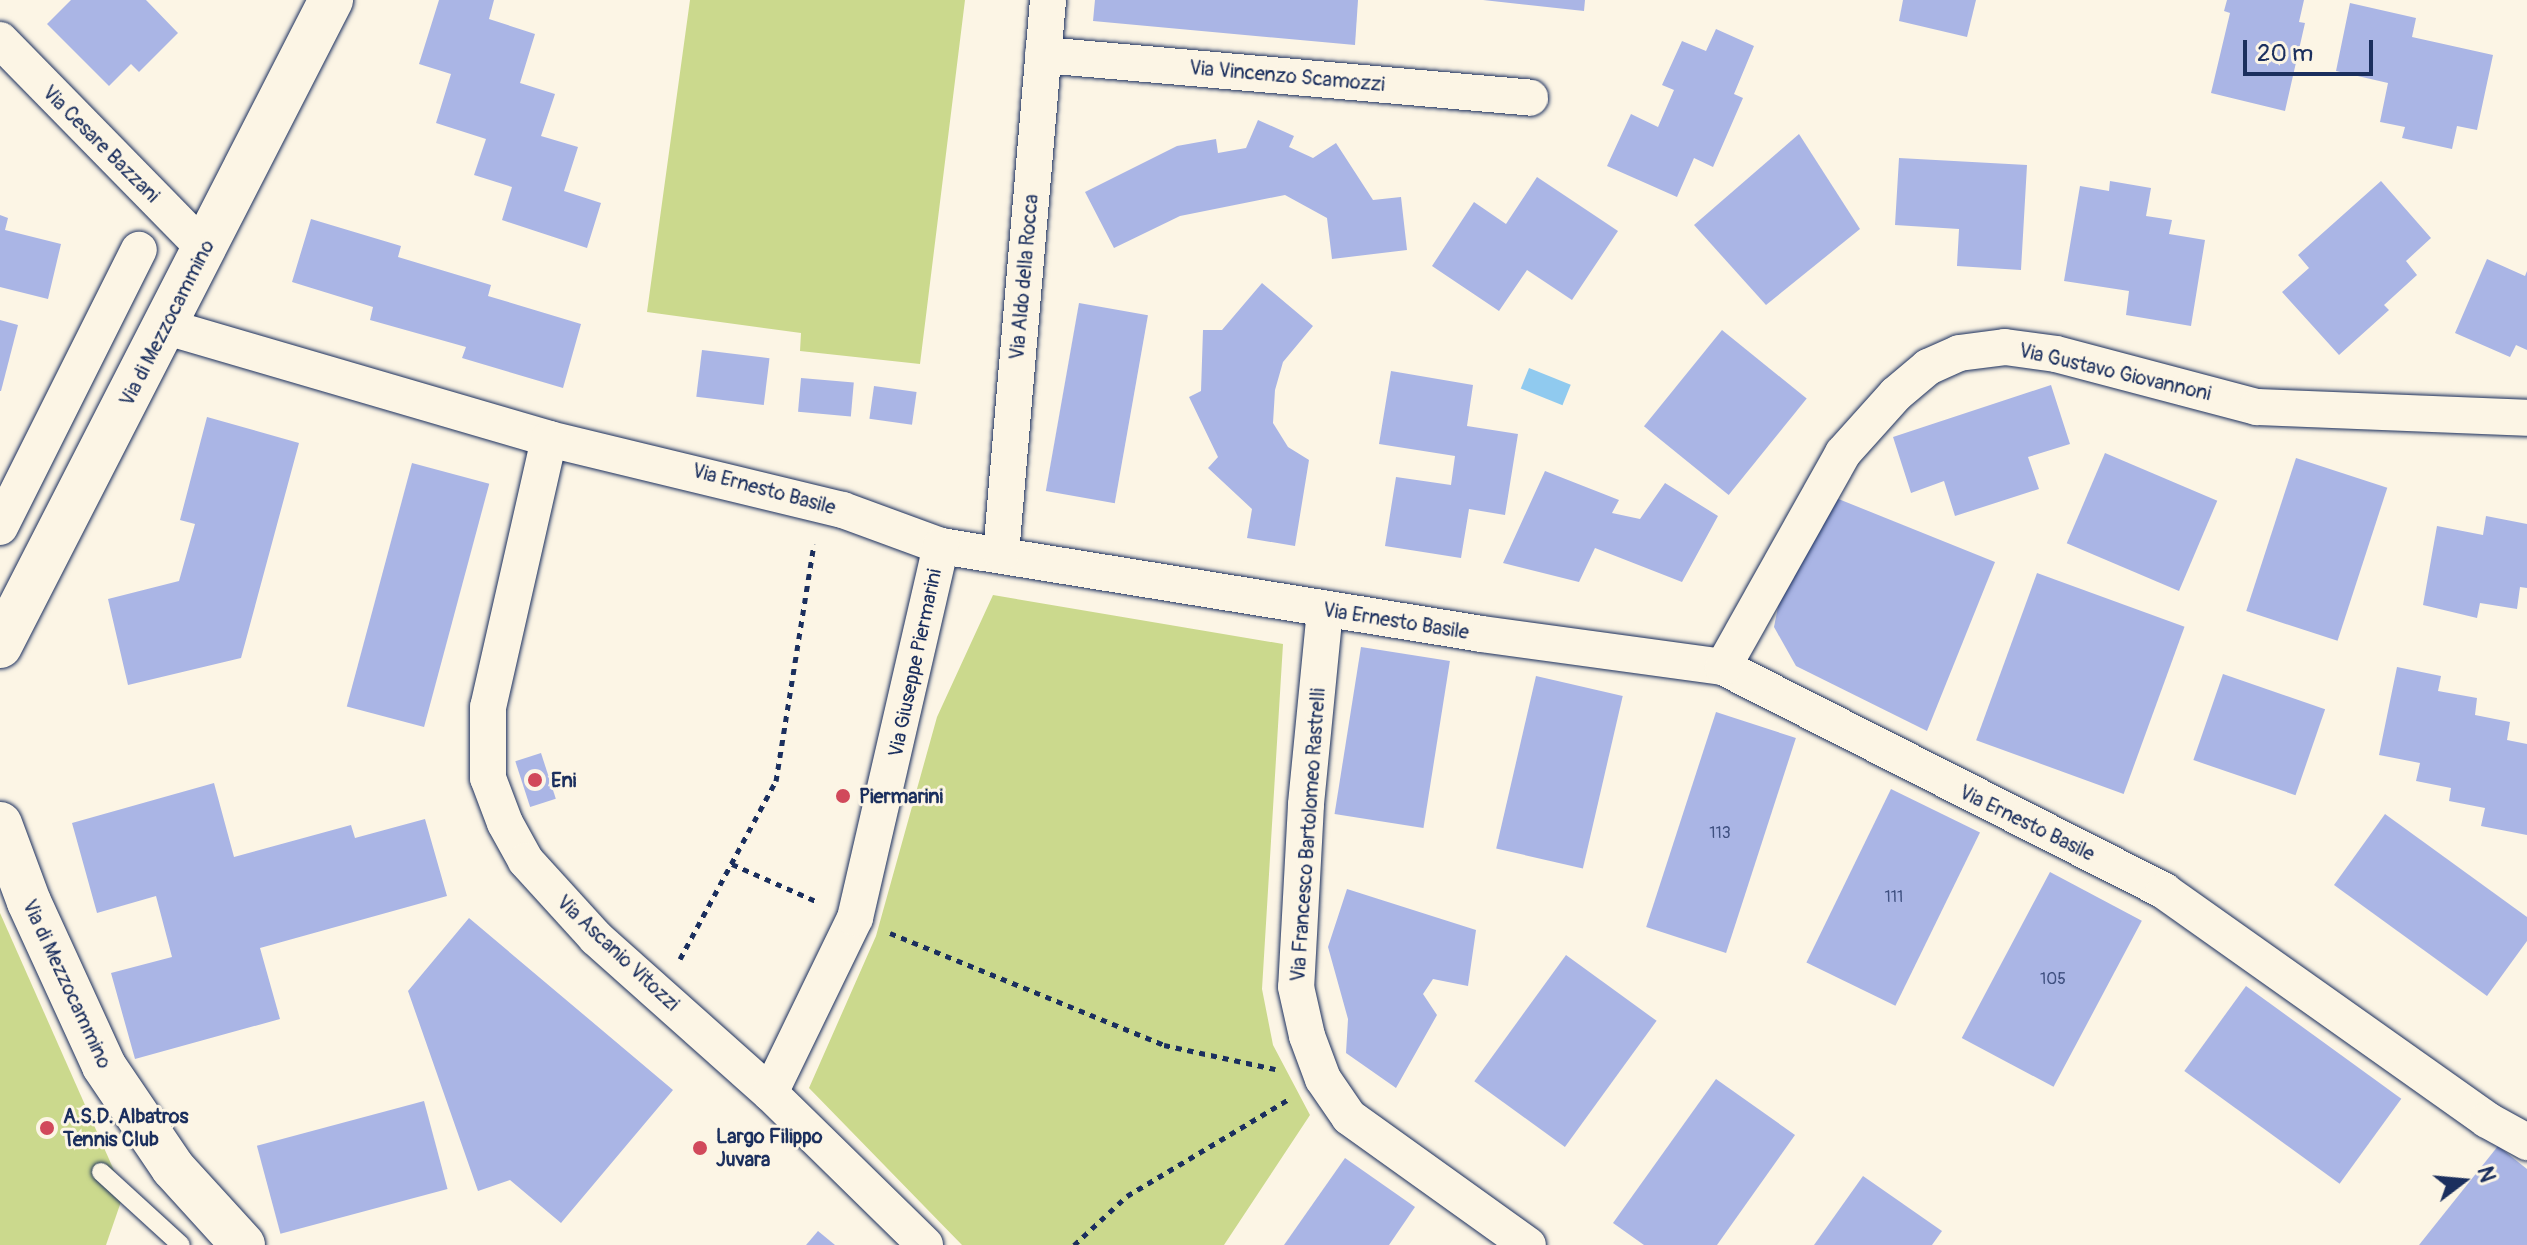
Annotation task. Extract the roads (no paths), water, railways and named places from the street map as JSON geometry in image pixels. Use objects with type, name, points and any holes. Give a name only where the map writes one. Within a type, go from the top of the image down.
[{"type":"main road","name":"Via di Mezzocammino","points":[[0,646],[167,327],[331,0]]},
{"type":"main road","name":"Via di Mezzocammino","points":[[0,824],[99,1058],[173,1168],[243,1245]]},
{"type":"street","name":"Via Aldo della Rocca","points":[[1001,554],[1048,0]]},
{"type":"street","name":"Via Cesare Bazzani","points":[[0,40],[204,248]]},
{"type":"street","name":"Via Vincenzo Scamozzi","points":[[1043,55],[1530,98]]},
{"type":"street","points":[[0,527],[139,250]]},
{"type":"street","name":"Via Ernesto Basile","points":[[167,327],[549,439],[820,504],[941,546],[1325,610],[1723,667],[2172,896],[2487,1120],[2527,1142]]},
{"type":"street","name":"Via Gustavo Giovannoni","points":[[1723,667],[1843,453],[1896,394],[1928,367],[1959,353],[2005,347],[2056,354],[2257,407],[2527,418]]},
{"type":"street","name":"Via Ascanio Vitozzi","points":[[549,439],[488,707],[488,778],[526,861],[596,938],[770,1093],[925,1245]]},
{"type":"street","name":"Via Giuseppe Piermarini","points":[[770,1093],[855,918],[941,546]]},
{"type":"street","name":"Via Francesco Bartolomeo Rastrelli","points":[[1325,610],[1306,805],[1296,987],[1307,1036],[1323,1079],[1349,1117],[1383,1146],[1528,1245]]},
{"type":"lane","points":[[101,1172],[181,1245]]},
{"type":"water","points":[[1529,368],[1571,385],[1562,405],[1521,388]]},
{"type":"place","name":"Eni","points":[[535,780]]},
{"type":"place","name":"Piermarini","points":[[843,796]]},
{"type":"place","name":"A.S.D. Albatros Tennis Club","points":[[47,1128]]},
{"type":"place","name":"Largo Filippo Juvara","points":[[700,1148]]}]
